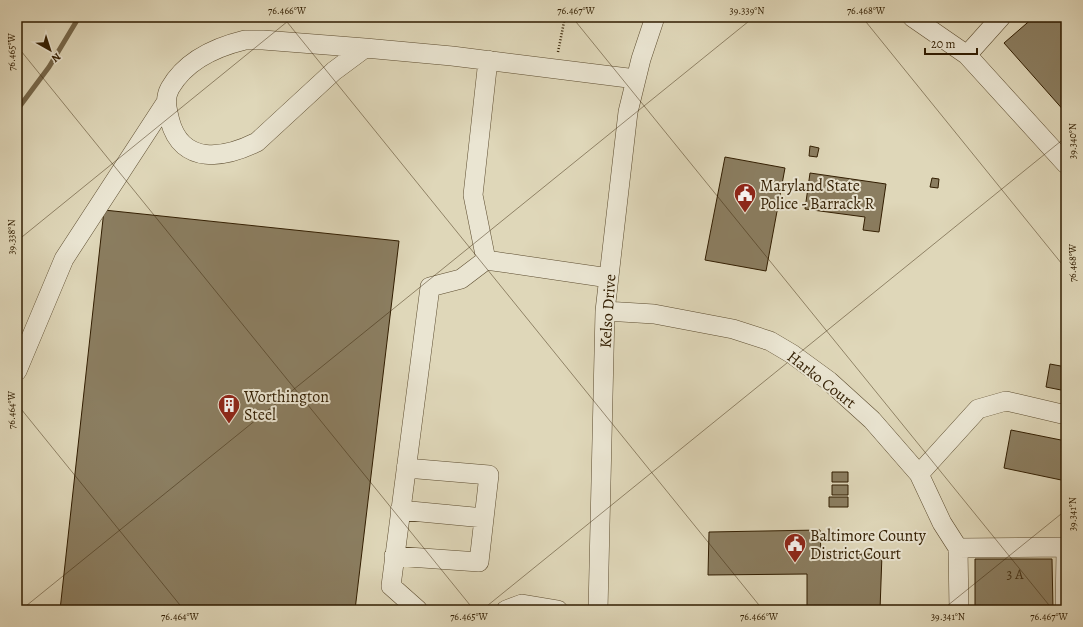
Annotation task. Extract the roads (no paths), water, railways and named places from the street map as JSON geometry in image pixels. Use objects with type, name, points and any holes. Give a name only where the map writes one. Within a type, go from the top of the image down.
[{"type":"street","name":"Kelso Drive","points":[[598,610],[605,311],[628,112],[636,79],[655,17]]},
{"type":"street","points":[[912,17],[967,55],[1066,164]]},
{"type":"street","points":[[967,55],[1000,17]]},
{"type":"street","points":[[17,371],[64,259],[165,104],[170,89],[183,71],[199,58],[221,46],[245,40],[263,40],[365,48],[488,60],[636,79]]},
{"type":"street","points":[[165,104],[171,126],[183,144],[195,152],[209,155],[224,154],[243,149],[257,142],[334,71],[365,48]]},
{"type":"street","points":[[486,260],[472,195],[488,60]]},
{"type":"street","points":[[418,610],[390,586],[430,287],[461,279],[486,260],[609,278]]},
{"type":"street","name":"Harko Court","points":[[605,311],[654,314],[733,329],[770,341],[792,354],[829,381],[872,420],[919,474],[942,523],[958,548]]},
{"type":"street","points":[[919,474],[978,409],[1006,401],[1066,415]]},
{"type":"street","points":[[394,556],[479,562],[489,475],[406,468]]},
{"type":"street","points":[[400,510],[484,518]]},
{"type":"street","points":[[960,610],[958,548],[1066,547]]},
{"type":"street","points":[[1065,610],[1066,552]]},
{"type":"street","points":[[506,610],[522,604],[558,610]]},
{"type":"waterway","points":[[17,110],[49,67],[79,17]]},
{"type":"place","name":"Maryland State Police - Barrack R","points":[[745,214]]},
{"type":"place","name":"Worthington Steel","points":[[229,424]]},
{"type":"place","name":"Baltimore County District Court","points":[[795,564]]}]
